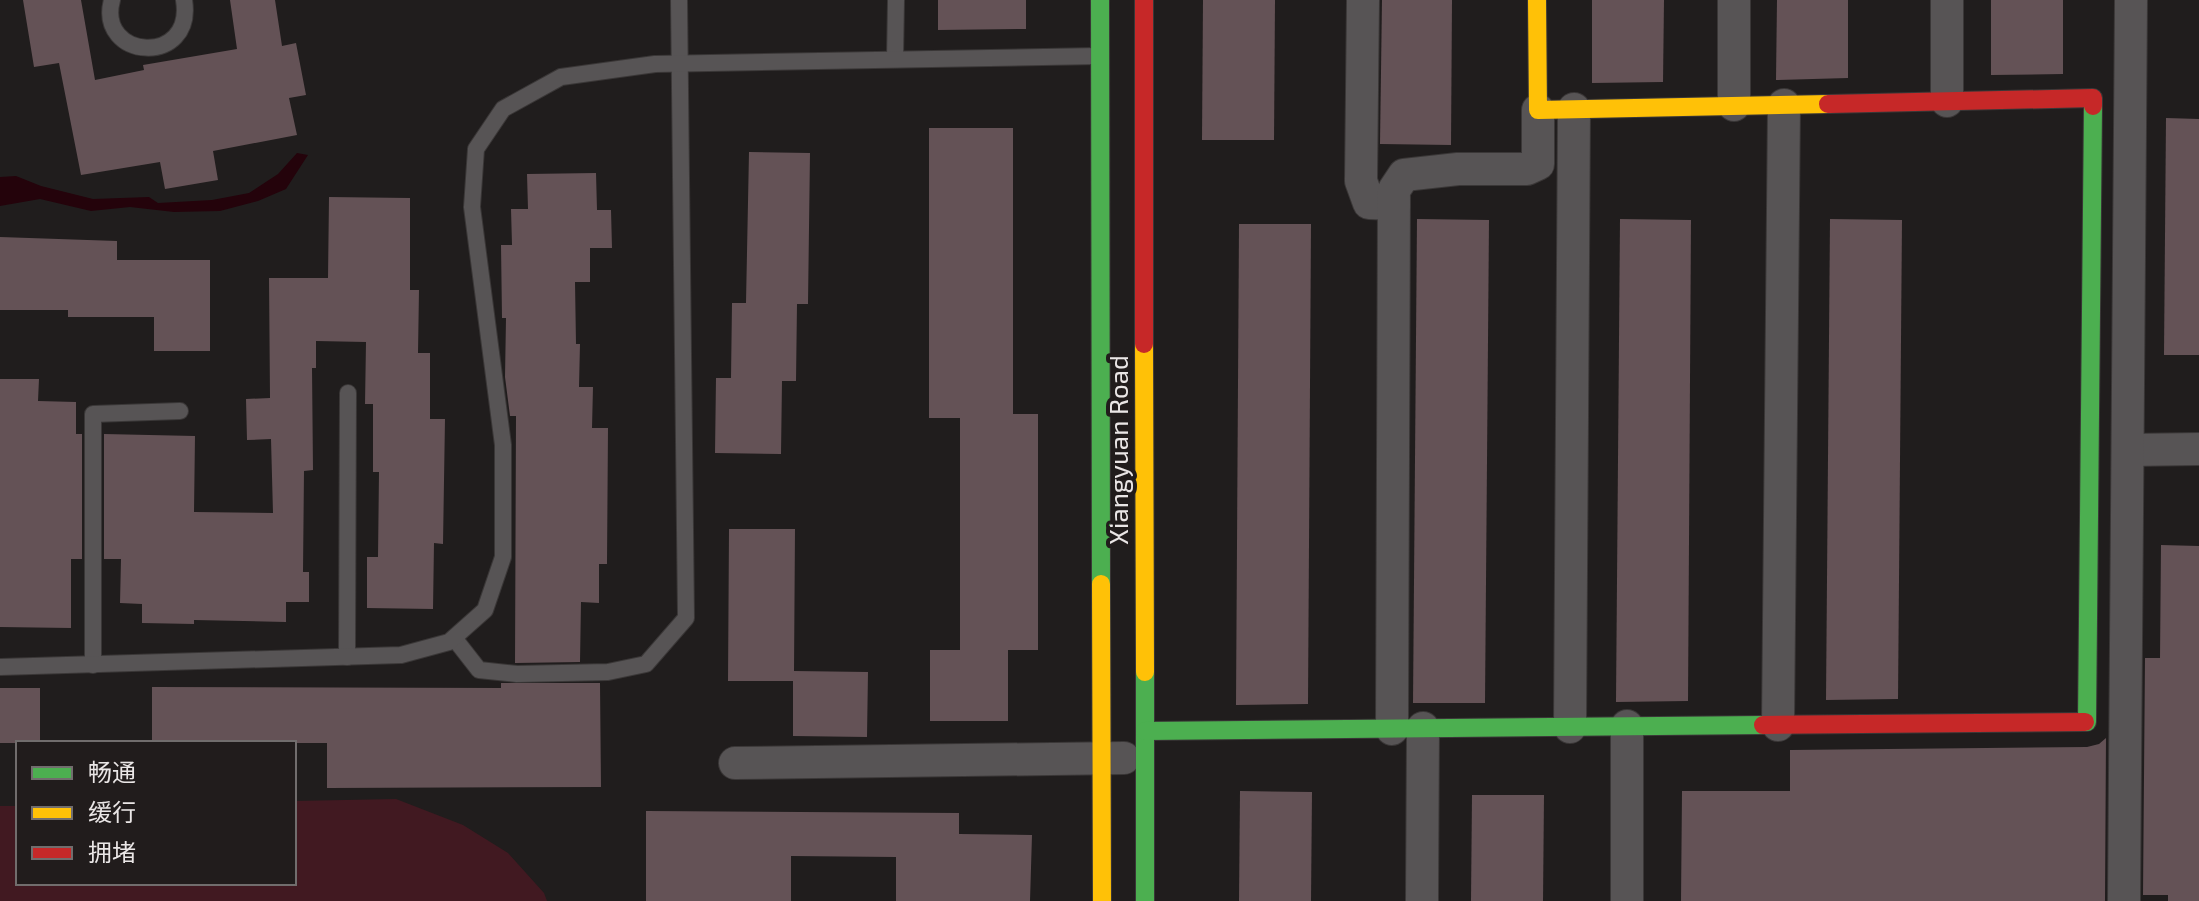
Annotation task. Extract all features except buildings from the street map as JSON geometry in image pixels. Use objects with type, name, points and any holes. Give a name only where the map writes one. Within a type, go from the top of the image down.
[{"type":"street","name":"Xiangyuan Road","points":[[1100,0],[1102,901]]},
{"type":"street","name":"Xiangyuan Road","points":[[1144,0],[1130,55],[1145,745],[1145,901]]},
{"type":"street","points":[[1363,0],[1361,181],[1369,203],[1394,204]]},
{"type":"street","points":[[1422,901],[1408,729],[1394,190],[1404,175],[1458,169],[1527,169],[1538,164],[1537,0]]},
{"type":"street","points":[[1734,0],[1734,105]]},
{"type":"street","points":[[1947,0],[1947,101]]},
{"type":"street","points":[[2124,901],[2131,0]]},
{"type":"street","points":[[735,763],[1101,759],[1145,745],[1408,729],[2087,722],[2093,98],[1538,110]]},
{"type":"street","points":[[1778,725],[1784,105]]},
{"type":"street","points":[[1570,727],[1574,109]]},
{"type":"street","points":[[2128,450],[2199,449]]},
{"type":"street","points":[[1627,726],[1627,901]]},
{"type":"lane","points":[[112,0],[111,19],[115,30],[123,40],[146,49],[170,42],[179,33],[184,22],[184,0]]},
{"type":"lane","points":[[454,638],[479,670],[517,674],[608,672],[646,664],[686,618],[679,0]]},
{"type":"lane","points":[[895,59],[896,0]]},
{"type":"lane","points":[[0,667],[401,655],[454,638],[485,610],[503,557],[503,445],[472,207],[476,149],[503,109],[561,77],[679,63],[1130,55]]},
{"type":"lane","points":[[347,657],[348,393]]},
{"type":"lane","points":[[93,665],[93,414],[180,411]]},
{"type":"shaded area","points":[[297,153],[308,155],[286,189],[258,201],[220,211],[174,212],[130,207],[91,211],[40,199],[0,206],[0,177],[16,176],[41,186],[93,199],[149,197],[158,203],[212,200],[249,193],[278,174]]},
{"type":"shaded area","points":[[396,799],[463,825],[508,853],[544,893],[547,901],[0,901],[0,806],[16,806],[16,885],[296,885],[296,801]]},
{"type":"traffic: fast","points":[[1100,0],[1101,584]]},
{"type":"traffic: fast","points":[[2085,722],[2093,106]]},
{"type":"traffic: fast","points":[[1145,672],[1145,901]]},
{"type":"traffic: fast","points":[[1145,731],[1763,725]]},
{"type":"traffic: slow","points":[[1537,0],[1538,110],[1828,104]]},
{"type":"traffic: slow","points":[[1144,344],[1145,672]]},
{"type":"traffic: slow","points":[[1101,584],[1102,901]]},
{"type":"traffic: jam","points":[[1144,0],[1144,344]]},
{"type":"traffic: jam","points":[[1828,104],[2093,98],[2093,106]]},
{"type":"traffic: jam","points":[[1763,725],[2085,722]]}]
